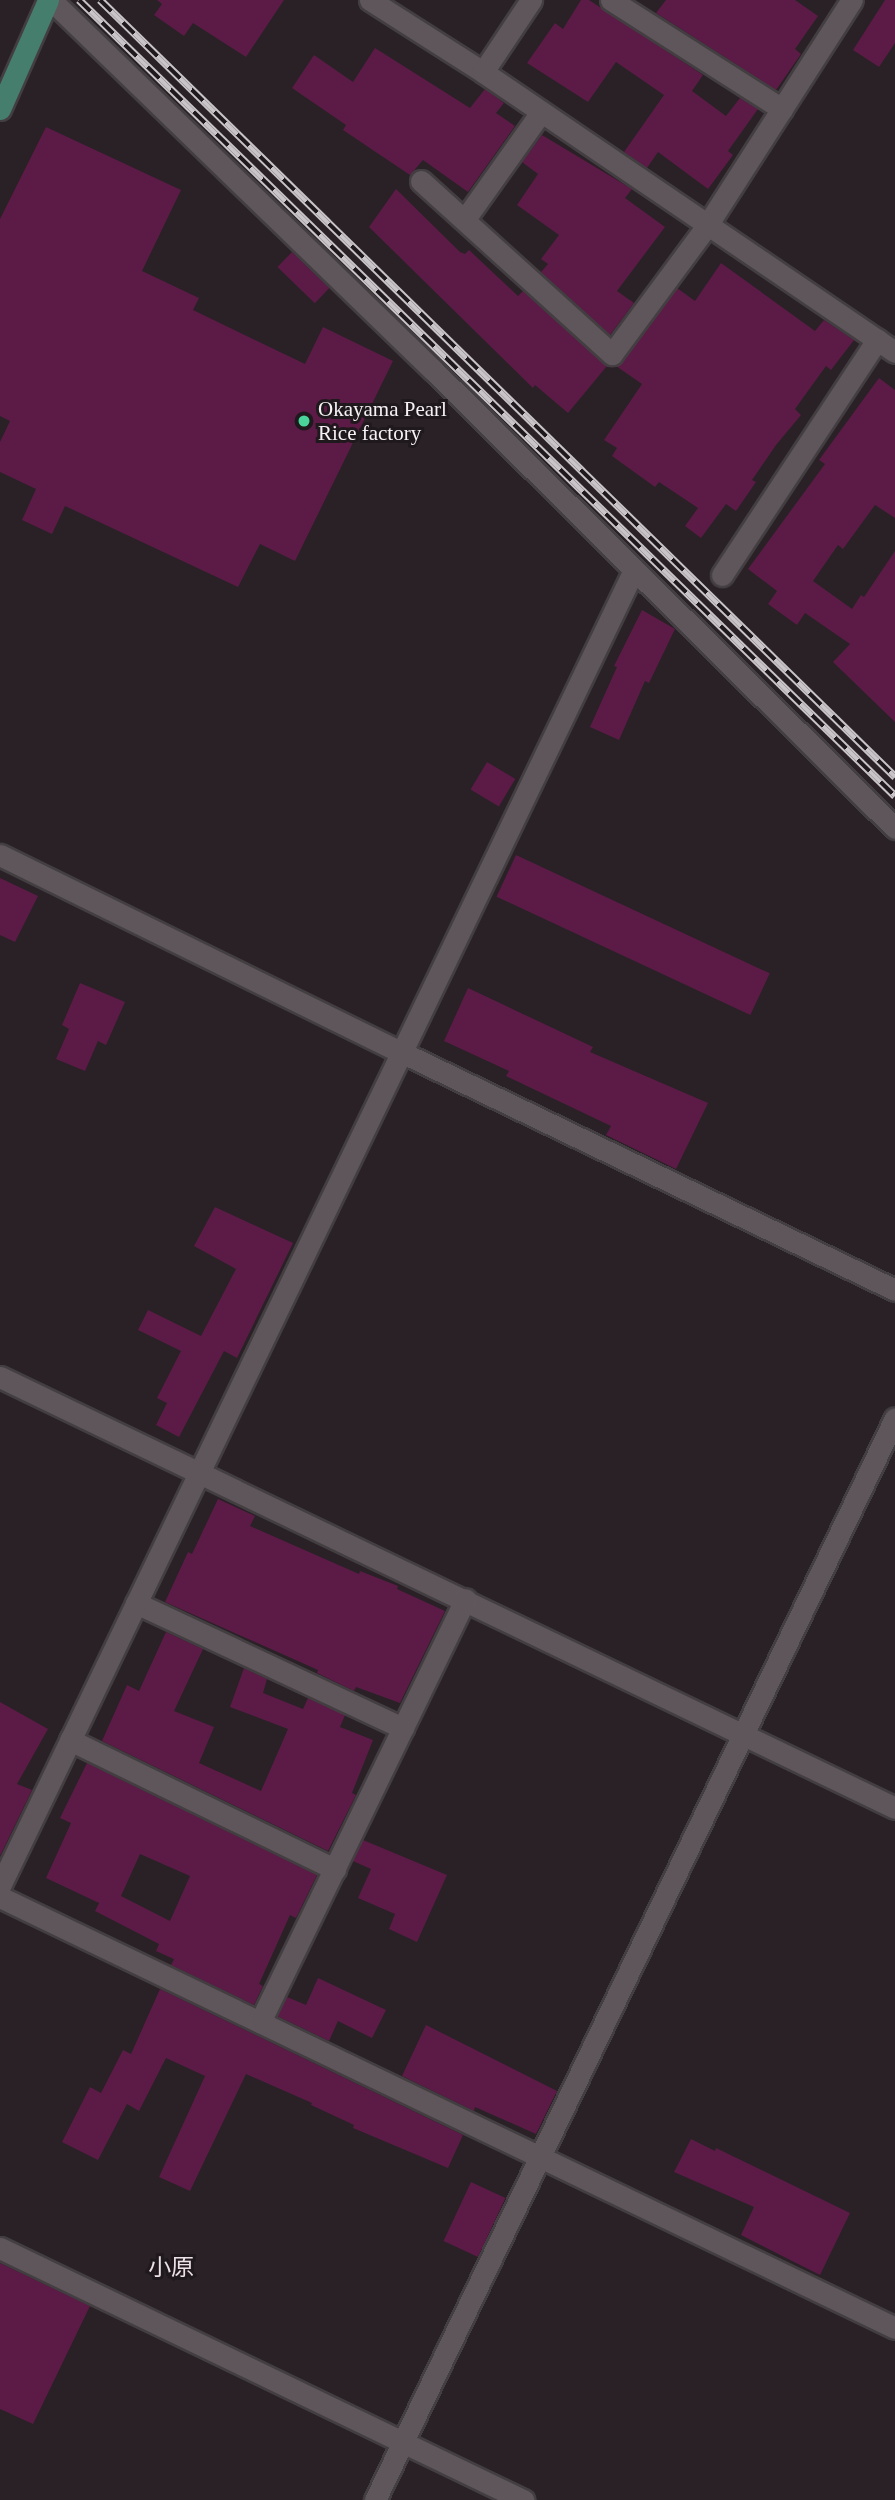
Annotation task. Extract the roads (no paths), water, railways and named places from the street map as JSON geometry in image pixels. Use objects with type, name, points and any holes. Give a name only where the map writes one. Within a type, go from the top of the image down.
[{"type":"main road","points":[[0,109],[50,0]]},
{"type":"street","points":[[50,0],[895,828]]},
{"type":"street","points":[[370,0],[483,72],[706,227],[895,352]]},
{"type":"street","points":[[483,72],[531,0]]},
{"type":"street","points":[[611,0],[782,109]]},
{"type":"street","points":[[421,181],[612,354],[706,227],[848,2]]},
{"type":"street","points":[[465,219],[541,113]]},
{"type":"street","points":[[722,575],[877,340]]},
{"type":"street","points":[[0,1886],[634,570]]},
{"type":"street","points":[[0,855],[895,1290]]},
{"type":"street","points":[[0,1377],[895,1808]]},
{"type":"street","points":[[376,2500],[895,1418]]},
{"type":"street","points":[[260,2022],[465,1599]]},
{"type":"street","points":[[136,1602],[403,1728]]},
{"type":"street","points":[[70,1741],[335,1869]]},
{"type":"street","points":[[0,1898],[895,2328]]},
{"type":"street","points":[[0,2248],[523,2500]]},
{"type":"railway","points":[[79,0],[895,796]]},
{"type":"railway","points":[[100,0],[895,777]]},
{"type":"place","name":"Okayama Pearl Rice factory","points":[[304,421]]},
{"type":"district","name":"小原","points":[[171,2268]]}]
